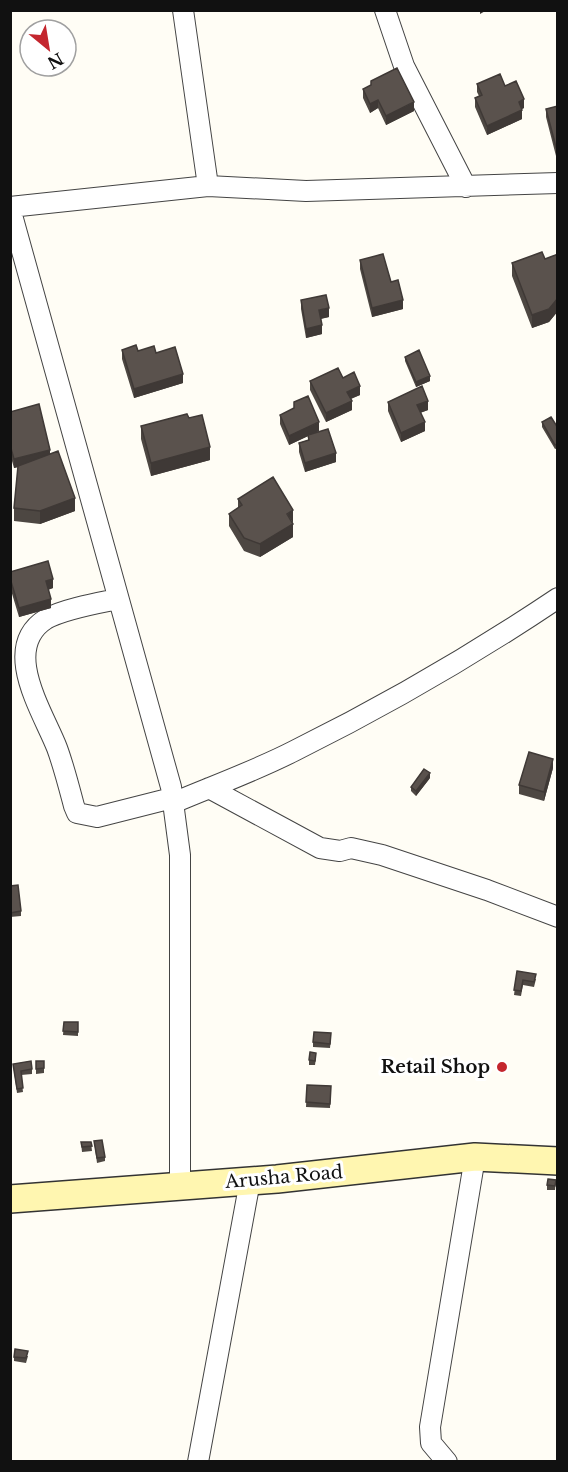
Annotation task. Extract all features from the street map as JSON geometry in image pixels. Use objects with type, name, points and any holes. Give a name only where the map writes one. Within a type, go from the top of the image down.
[{"type":"main road","name":"Arusha Road","points":[[10,1199],[250,1181],[475,1157],[555,1156]]},
{"type":"street","points":[[183,10],[208,186]]},
{"type":"street","points":[[385,10],[404,66],[466,187]]},
{"type":"street","points":[[180,1186],[180,855],[171,787],[10,207],[208,186],[306,191],[558,183]]},
{"type":"street","points":[[118,599],[73,609],[47,619],[32,632],[25,646],[26,668],[36,702],[57,748],[77,813],[97,817],[172,801],[210,788],[292,752],[355,720],[506,632],[558,598]]},
{"type":"street","points":[[210,788],[320,849],[340,851],[351,848],[382,855],[487,890],[558,917]]},
{"type":"street","points":[[447,1461],[431,1443],[430,1427],[475,1157]]},
{"type":"street","points":[[198,1461],[250,1181]]},
{"type":"building","points":[[397,68],[414,102],[386,116],[378,100],[370,104],[363,89],[371,85],[371,81]]},
{"type":"building","points":[[500,74],[505,86],[516,81],[524,99],[519,102],[522,110],[487,126],[475,98],[482,95],[477,84]]},
{"type":"building","points":[[558,106],[558,146],[556,147],[546,109]]},
{"type":"building","points":[[542,252],[545,259],[558,254],[558,298],[549,309],[532,315],[512,263]]},
{"type":"building","points":[[383,254],[391,282],[398,280],[403,300],[372,308],[360,260]]},
{"type":"building","points":[[326,295],[329,308],[319,310],[322,325],[306,329],[301,300]]},
{"type":"building","points":[[136,345],[138,351],[154,346],[156,353],[175,347],[183,374],[134,389],[122,350]]},
{"type":"building","points":[[419,350],[430,376],[416,382],[405,357]]},
{"type":"building","points":[[338,368],[343,378],[354,372],[360,386],[347,392],[352,401],[326,413],[310,381]]},
{"type":"building","points":[[422,386],[428,401],[417,405],[425,422],[401,433],[388,402]]},
{"type":"building","points":[[308,396],[319,422],[289,436],[280,415],[294,408],[294,402]]},
{"type":"building","points":[[39,404],[50,450],[14,459],[10,445],[10,412]]},
{"type":"building","points":[[187,414],[189,418],[202,415],[210,447],[151,463],[141,426]]},
{"type":"building","points":[[551,417],[558,428],[558,443],[555,445],[542,422]]},
{"type":"building","points":[[328,429],[336,453],[305,463],[299,443],[309,440],[308,435]]},
{"type":"building","points":[[58,451],[75,498],[40,511],[14,508],[18,466]]},
{"type":"building","points":[[273,477],[293,510],[287,514],[293,524],[260,544],[244,538],[229,514],[242,505],[238,499]]},
{"type":"building","points":[[48,561],[53,579],[46,581],[51,599],[19,608],[10,572]]},
{"type":"building","points":[[529,752],[553,759],[544,792],[519,785]]},
{"type":"building","points":[[424,769],[430,773],[416,791],[411,787]]},
{"type":"building","points":[[18,885],[21,911],[10,913],[10,886]]},
{"type":"building","points":[[517,971],[536,974],[534,982],[523,980],[521,991],[514,990]]},
{"type":"building","points":[[64,1022],[78,1022],[78,1032],[63,1031]]},
{"type":"building","points":[[314,1032],[331,1033],[330,1044],[313,1042]]},
{"type":"building","points":[[310,1052],[316,1053],[315,1061],[309,1060]]},
{"type":"building","points":[[31,1061],[32,1069],[21,1071],[23,1088],[17,1089],[13,1064]]},
{"type":"building","points":[[36,1061],[44,1061],[44,1068],[36,1069]]},
{"type":"building","points":[[307,1085],[331,1086],[330,1104],[306,1102]]},
{"type":"building","points":[[102,1140],[105,1157],[97,1158],[94,1141]]},
{"type":"building","points":[[81,1142],[91,1142],[92,1146],[82,1147]]},
{"type":"building","points":[[548,1179],[556,1180],[555,1186],[547,1185]]},
{"type":"building","points":[[15,1349],[28,1351],[26,1358],[14,1357]]},
{"type":"place","name":"Retail Shop","points":[[502,1067]]}]
